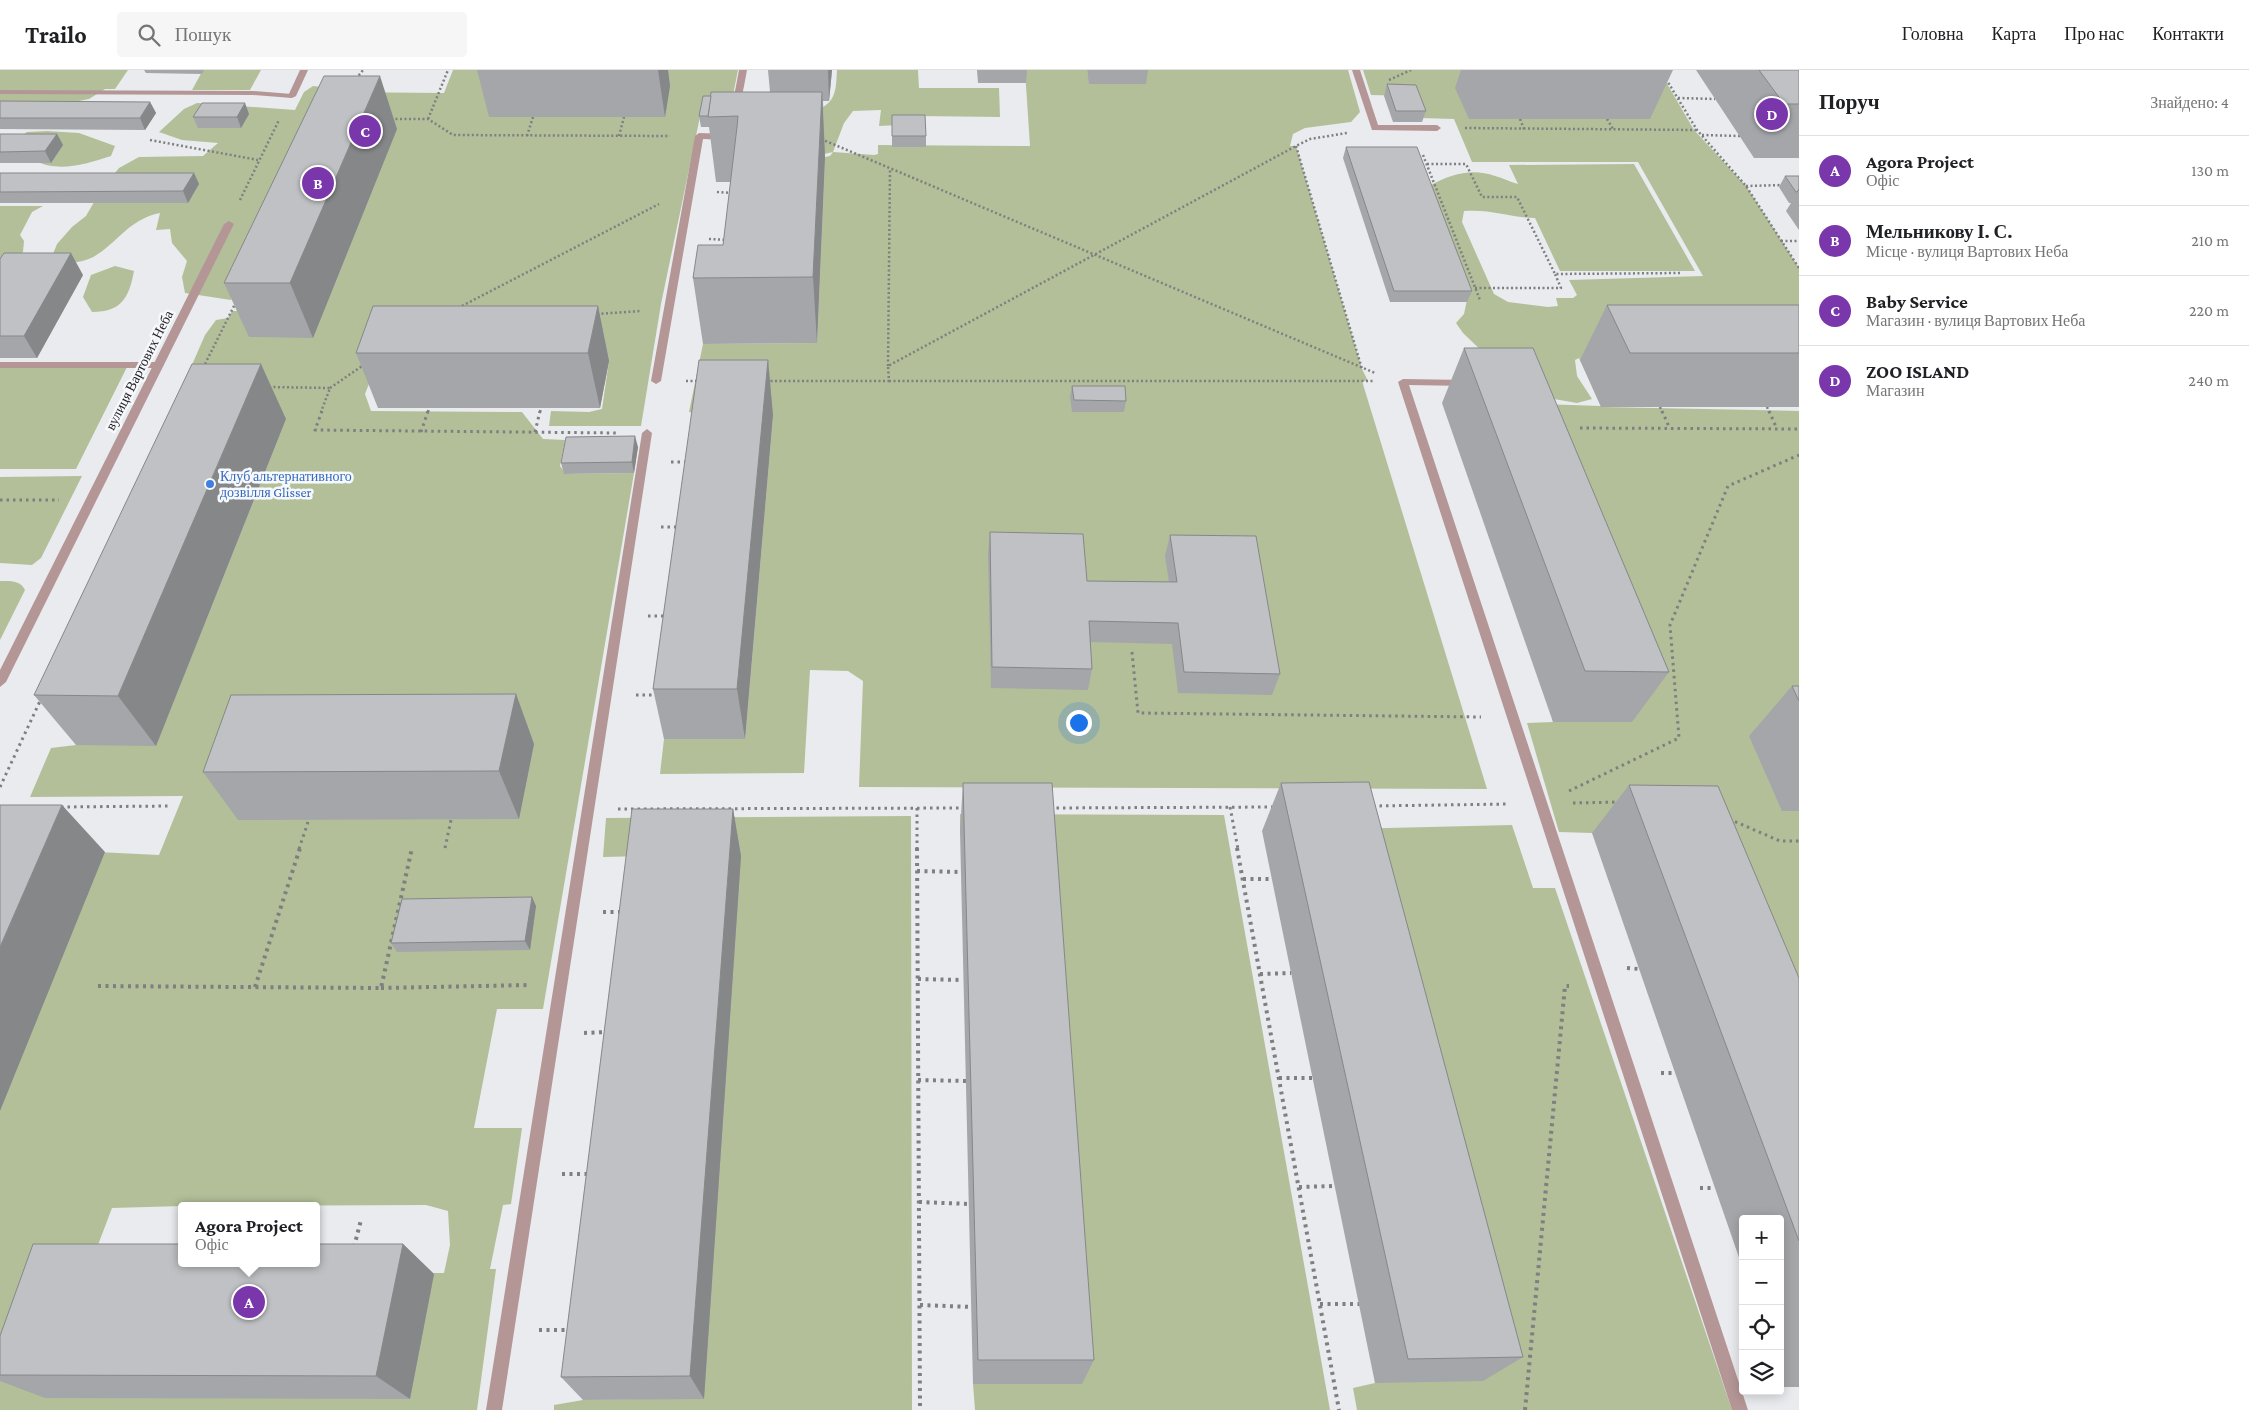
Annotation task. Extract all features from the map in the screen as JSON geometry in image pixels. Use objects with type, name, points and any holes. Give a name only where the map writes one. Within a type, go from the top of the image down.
[{"type":"street","points":[[0,92],[235,93],[292,96],[304,70]]},
{"type":"street","points":[[734,114],[743,70]]},
{"type":"street","points":[[1356,70],[1375,128],[1437,128]]},
{"type":"street","points":[[656,381],[699,136],[729,137],[731,130]]},
{"type":"street","name":"вулиця Вартових Неба","points":[[0,682],[229,224]]},
{"type":"street","points":[[0,365],[159,364]]},
{"type":"street","points":[[1478,384],[1403,382],[1740,1410]]},
{"type":"street","points":[[494,1410],[647,433]]},
{"type":"path","points":[[351,86],[363,70]]},
{"type":"path","points":[[428,119],[448,70]]},
{"type":"path","points":[[1665,77],[1697,130],[1746,186],[1799,268]]},
{"type":"path","points":[[229,224],[258,160],[292,96]]},
{"type":"path","points":[[1678,98],[1715,99]]},
{"type":"path","points":[[527,136],[533,117]]},
{"type":"path","points":[[619,136],[624,117]]},
{"type":"path","points":[[383,118],[428,119],[453,135],[699,136]]},
{"type":"path","points":[[1520,119],[1524,129]]},
{"type":"path","points":[[1607,119],[1612,129]]},
{"type":"path","points":[[1480,300],[1414,128],[1697,130]]},
{"type":"path","points":[[1702,136],[1740,136]]},
{"type":"path","points":[[813,139],[822,139],[1098,254],[1362,369],[1403,382]]},
{"type":"path","points":[[150,140],[258,160]]},
{"type":"path","points":[[888,366],[1296,146],[1362,369]]},
{"type":"path","points":[[1427,164],[1466,164],[1482,198],[1517,197],[1561,288],[1475,288]]},
{"type":"path","points":[[889,381],[890,168]]},
{"type":"path","points":[[1746,186],[1790,185]]},
{"type":"path","points":[[456,309],[690,188]]},
{"type":"path","points":[[1781,241],[1799,241]]},
{"type":"path","points":[[1555,274],[1682,273]]},
{"type":"path","points":[[202,370],[239,296]]},
{"type":"path","points":[[235,305],[244,305]]},
{"type":"path","points":[[589,314],[668,309]]},
{"type":"path","points":[[262,386],[330,388],[372,360]]},
{"type":"path","points":[[656,381],[704,381]]},
{"type":"path","points":[[762,381],[1403,382]]},
{"type":"path","points":[[330,388],[315,430],[647,433]]},
{"type":"path","points":[[1660,407],[1670,429]]},
{"type":"path","points":[[1767,407],[1777,429]]},
{"type":"path","points":[[421,432],[429,408]]},
{"type":"path","points":[[535,432],[541,408]]},
{"type":"path","points":[[1580,428],[1799,429]]},
{"type":"path","points":[[1541,804],[1679,738],[1670,625],[1728,486],[1799,455]]},
{"type":"path","points":[[0,500],[91,501]]},
{"type":"path","points":[[1132,652],[1138,714],[1512,718]]},
{"type":"path","points":[[0,786],[44,694]]},
{"type":"path","points":[[1366,806],[1629,802]]},
{"type":"path","points":[[59,807],[168,806]]},
{"type":"path","points":[[1230,807],[1339,1410]]},
{"type":"path","points":[[1044,808],[1279,807]]},
{"type":"path","points":[[917,808],[920,1410]]},
{"type":"path","points":[[588,809],[966,808]]},
{"type":"path","points":[[1726,817],[1780,841],[1799,841]]},
{"type":"path","points":[[255,987],[309,819]]},
{"type":"path","points":[[445,848],[451,820]]},
{"type":"path","points":[[381,988],[412,848]]},
{"type":"path","points":[[917,871],[961,872]]},
{"type":"path","points":[[1243,879],[1272,879]]},
{"type":"path","points":[[572,912],[630,912]]},
{"type":"path","points":[[1260,974],[1291,973]]},
{"type":"path","points":[[918,979],[963,980]]},
{"type":"path","points":[[98,986],[381,988],[561,985]]},
{"type":"path","points":[[1525,1410],[1565,986],[1601,987]]},
{"type":"path","points":[[553,1033],[616,1032]]},
{"type":"path","points":[[1279,1078],[1313,1078]]},
{"type":"path","points":[[918,1080],[966,1081]]},
{"type":"path","points":[[531,1174],[599,1174]]},
{"type":"path","points":[[1299,1187],[1336,1186]]},
{"type":"path","points":[[919,1202],[969,1204]]},
{"type":"path","points":[[351,1256],[361,1220]]},
{"type":"path","points":[[1320,1304],[1360,1304]]},
{"type":"path","points":[[920,1305],[972,1307]]},
{"type":"path","points":[[507,1330],[572,1330]]},
{"type":"green space","points":[[0,70],[128,70],[115,89],[105,89],[89,99],[74,102],[0,102]]},
{"type":"green space","points":[[203,70],[261,70],[250,90],[192,90]]},
{"type":"green space","points":[[453,70],[738,70],[731,105],[702,107],[661,304],[641,426],[549,426],[551,411],[589,412],[602,409],[609,361],[374,371],[365,394],[371,411],[522,412],[543,439],[565,440],[560,466],[566,474],[634,473],[543,1009],[497,1009],[474,1128],[522,1128],[511,1204],[503,1205],[490,1269],[496,1269],[477,1410],[0,1410],[0,1100],[97,852],[159,855],[183,796],[30,797],[51,748],[76,745],[156,745],[286,419],[188,374],[205,335],[216,320],[228,318],[232,311],[261,311],[306,144],[231,300],[185,293],[182,277],[187,261],[172,243],[170,229],[156,230],[160,213],[144,218],[131,226],[109,246],[85,260],[70,262],[51,259],[57,244],[72,227],[86,216],[101,190],[119,168],[139,157],[203,156],[218,143],[182,140],[159,132],[184,109],[197,103],[295,110],[304,92],[313,86],[330,88],[330,92],[444,93]]},
{"type":"green space","points":[[837,70],[918,70],[919,88],[999,88],[1000,117],[919,116],[919,124],[879,126],[881,110],[853,111],[844,123],[833,152],[824,154],[823,107],[828,104],[833,96]]},
{"type":"green space","points":[[1025,70],[1087,70],[1090,84],[1146,84],[1143,70],[1348,70],[1360,112],[1351,122],[1305,128],[1293,134],[1290,146],[1296,146],[1362,369],[1368,381],[1362,381],[1487,789],[859,787],[863,681],[848,671],[810,670],[804,773],[660,774],[664,739],[745,739],[773,415],[707,415],[689,412],[703,344],[817,343],[825,157],[830,156],[833,152],[874,155],[878,154],[878,145],[1030,146]]},
{"type":"green space","points":[[1363,70],[1659,70],[1694,130],[1746,186],[1799,268],[1799,366],[1603,407],[1799,411],[1799,1147],[1592,833],[1559,832],[1527,723],[1553,722],[1508,403],[1601,406],[1579,358],[1575,360],[1577,376],[1592,399],[1577,403],[1554,399],[1486,355],[1463,333],[1456,323],[1464,314],[1468,295],[1431,185],[1454,175],[1470,172],[1487,174],[1518,184],[1509,165],[1634,164],[1695,271],[1560,271],[1535,218],[1483,211],[1464,211],[1462,222],[1494,294],[1508,302],[1548,307],[1558,306],[1556,298],[1573,298],[1577,295],[1569,280],[1703,276],[1638,162],[1472,162],[1454,119],[1420,118],[1412,96],[1371,95]]},
{"type":"green space","points":[[27,132],[79,133],[115,146],[111,156],[84,164],[59,167],[35,161],[14,142]]},
{"type":"green space","points":[[0,206],[43,206],[32,212],[20,235],[24,241],[23,252],[0,275]]},
{"type":"green space","points":[[115,266],[134,271],[130,288],[117,306],[111,309],[92,312],[83,297],[91,275]]},
{"type":"green space","points":[[128,365],[76,469],[0,469],[0,366]]},
{"type":"green space","points":[[82,476],[41,558],[32,565],[0,563],[0,477]]},
{"type":"green space","points":[[0,581],[11,581],[21,584],[25,590],[0,640]]},
{"type":"green space","points":[[960,814],[1224,815],[1330,1410],[975,1410],[973,1384],[1079,1384],[960,831]]},
{"type":"green space","points":[[911,816],[912,1410],[554,1410],[554,1405],[583,1400],[704,1398],[646,856],[603,857],[606,818]]},
{"type":"green space","points":[[1512,825],[1533,888],[1555,888],[1732,1410],[1357,1410],[1353,1388],[1375,1383],[1346,829]]},
{"type":"building","points":[[1759,70],[1799,70],[1799,104],[1784,104]]},
{"type":"building","points":[[324,76],[380,76],[290,283],[224,283]]},
{"type":"building","points":[[1387,84],[1416,85],[1426,111],[1396,111]]},
{"type":"building","points":[[711,92],[822,92],[813,277],[693,278],[698,245],[723,245],[737,127],[738,116],[708,117]]},
{"type":"building","points":[[703,96],[711,96],[708,116],[699,116]]},
{"type":"building","points":[[0,101],[150,102],[140,118],[0,118]]},
{"type":"building","points":[[202,103],[245,103],[237,117],[193,117]]},
{"type":"building","points":[[892,115],[925,115],[926,136],[892,136]]},
{"type":"building","points":[[0,134],[57,134],[45,151],[0,152]]},
{"type":"building","points":[[1346,147],[1417,147],[1472,291],[1394,291]]},
{"type":"building","points":[[0,173],[194,173],[183,191],[0,192]]},
{"type":"building","points":[[1785,176],[1799,176],[1799,189],[1797,192],[1796,192]]},
{"type":"building","points":[[4,253],[71,253],[24,336],[0,336],[0,259]]},
{"type":"building","points":[[1607,305],[1799,305],[1799,353],[1630,353]]},
{"type":"building","points":[[373,306],[598,306],[588,353],[356,353]]},
{"type":"building","points":[[1464,348],[1533,348],[1669,672],[1585,671]]},
{"type":"building","points":[[699,360],[768,360],[737,689],[653,689]]},
{"type":"building","points":[[192,364],[261,364],[118,696],[34,695]]},
{"type":"building","points":[[1072,386],[1125,386],[1126,401],[1074,400]]},
{"type":"building","points":[[635,436],[632,462],[561,463],[566,437]]},
{"type":"building","points":[[990,532],[1083,534],[1087,581],[1177,582],[1170,535],[1256,536],[1280,674],[1184,672],[1178,623],[1089,621],[1092,669],[992,667]]},
{"type":"building","points":[[1792,686],[1799,686],[1799,701]]},
{"type":"building","points":[[516,694],[499,771],[203,772],[231,695]]},
{"type":"building","points":[[1369,782],[1523,1357],[1408,1359],[1281,783]]},
{"type":"building","points":[[963,783],[1052,783],[1094,1360],[978,1360]]},
{"type":"building","points":[[1629,785],[1718,786],[1799,978],[1799,1241]]},
{"type":"building","points":[[0,805],[62,805],[0,947]]},
{"type":"building","points":[[632,809],[733,809],[690,1376],[561,1377]]},
{"type":"building","points":[[532,897],[525,941],[391,943],[402,899]]},
{"type":"building","points":[[33,1244],[178,1244],[178,1267],[320,1267],[320,1244],[403,1244],[376,1376],[0,1375],[0,1336]]},
{"type":"place","name":"ZOO ISLAND","points":[[1772,114]]},
{"type":"place","name":"Baby Service","points":[[365,131]]},
{"type":"place","name":"Мельникову І. С.","points":[[318,183]]},
{"type":"place","name":"Клуб альтернативного дозвілля Glisser","points":[[210,484]]},
{"type":"place","name":"Agora Project","points":[[249,1302]]}]
